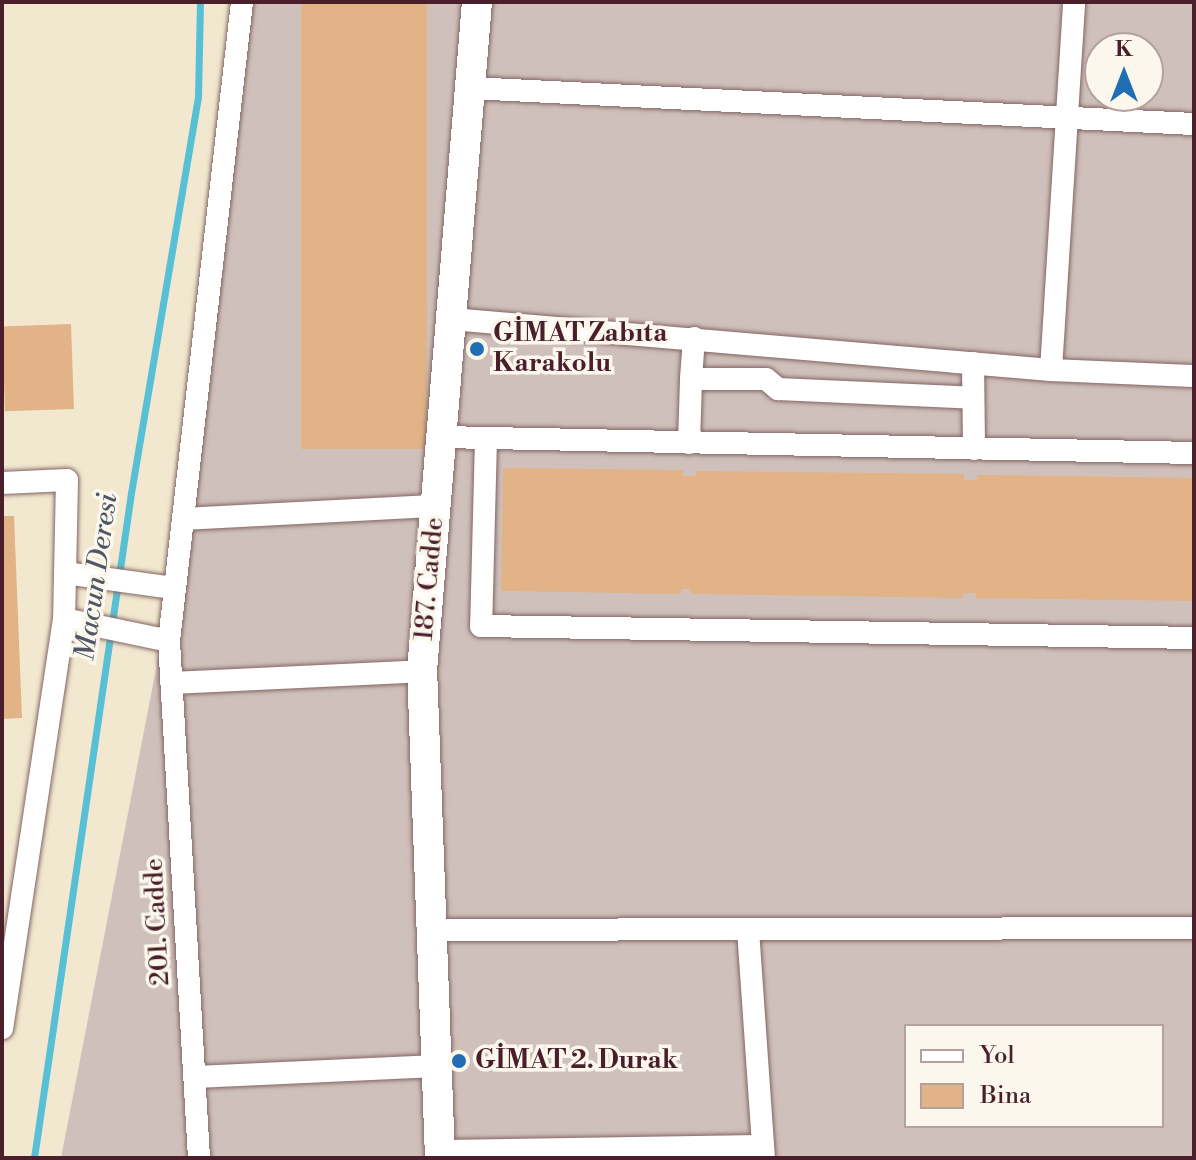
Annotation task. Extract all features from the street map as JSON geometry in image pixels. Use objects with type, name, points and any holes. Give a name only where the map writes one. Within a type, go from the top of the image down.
[{"type":"main road","name":"187. Cadde","points":[[440,1155],[422,671],[477,2]]},
{"type":"street","name":"201. Cadde","points":[[199,1158],[169,641],[242,2]]},
{"type":"street","points":[[1051,370],[1074,2]]},
{"type":"street","points":[[470,88],[1067,114],[1194,124]]},
{"type":"street","points":[[451,319],[1051,370],[1194,376]]},
{"type":"street","points":[[689,443],[694,338]]},
{"type":"street","points":[[973,363],[974,449]]},
{"type":"street","points":[[691,379],[766,379],[778,389],[973,398]]},
{"type":"street","points":[[442,437],[1194,453]]},
{"type":"street","points":[[486,439],[481,626],[1194,638]]},
{"type":"street","points":[[2,483],[67,480],[64,619],[2,1028]]},
{"type":"street","points":[[184,519],[436,506]]},
{"type":"street","points":[[65,573],[173,588]]},
{"type":"street","points":[[64,619],[169,641]]},
{"type":"street","points":[[172,683],[422,671]]},
{"type":"street","points":[[431,930],[1194,928]]},
{"type":"street","points":[[440,1155],[763,1152],[748,930]]},
{"type":"street","points":[[195,1077],[437,1066]]},
{"type":"shaded area","points":[[250,2],[1194,2],[1194,1158],[61,1158],[178,556]]},
{"type":"building","points":[[301,2],[427,2],[427,449],[301,449]]},
{"type":"building","points":[[71,324],[74,409],[5,411],[2,326]]},
{"type":"building","points":[[503,468],[683,470],[683,476],[696,476],[696,471],[964,474],[964,480],[977,480],[977,475],[1194,478],[1194,601],[976,598],[976,593],[963,593],[963,598],[694,594],[688,589],[681,589],[681,594],[501,591]]},
{"type":"building","points":[[2,516],[14,516],[22,718],[2,719]]},
{"type":"waterway","name":"Macun Deresi","points":[[34,1158],[131,493],[198,97],[200,2]]},
{"type":"place","name":"GİMAT Zabıta Karakolu","points":[[477,349]]},
{"type":"place","name":"GİMAT 2. Durak","points":[[459,1061]]}]
